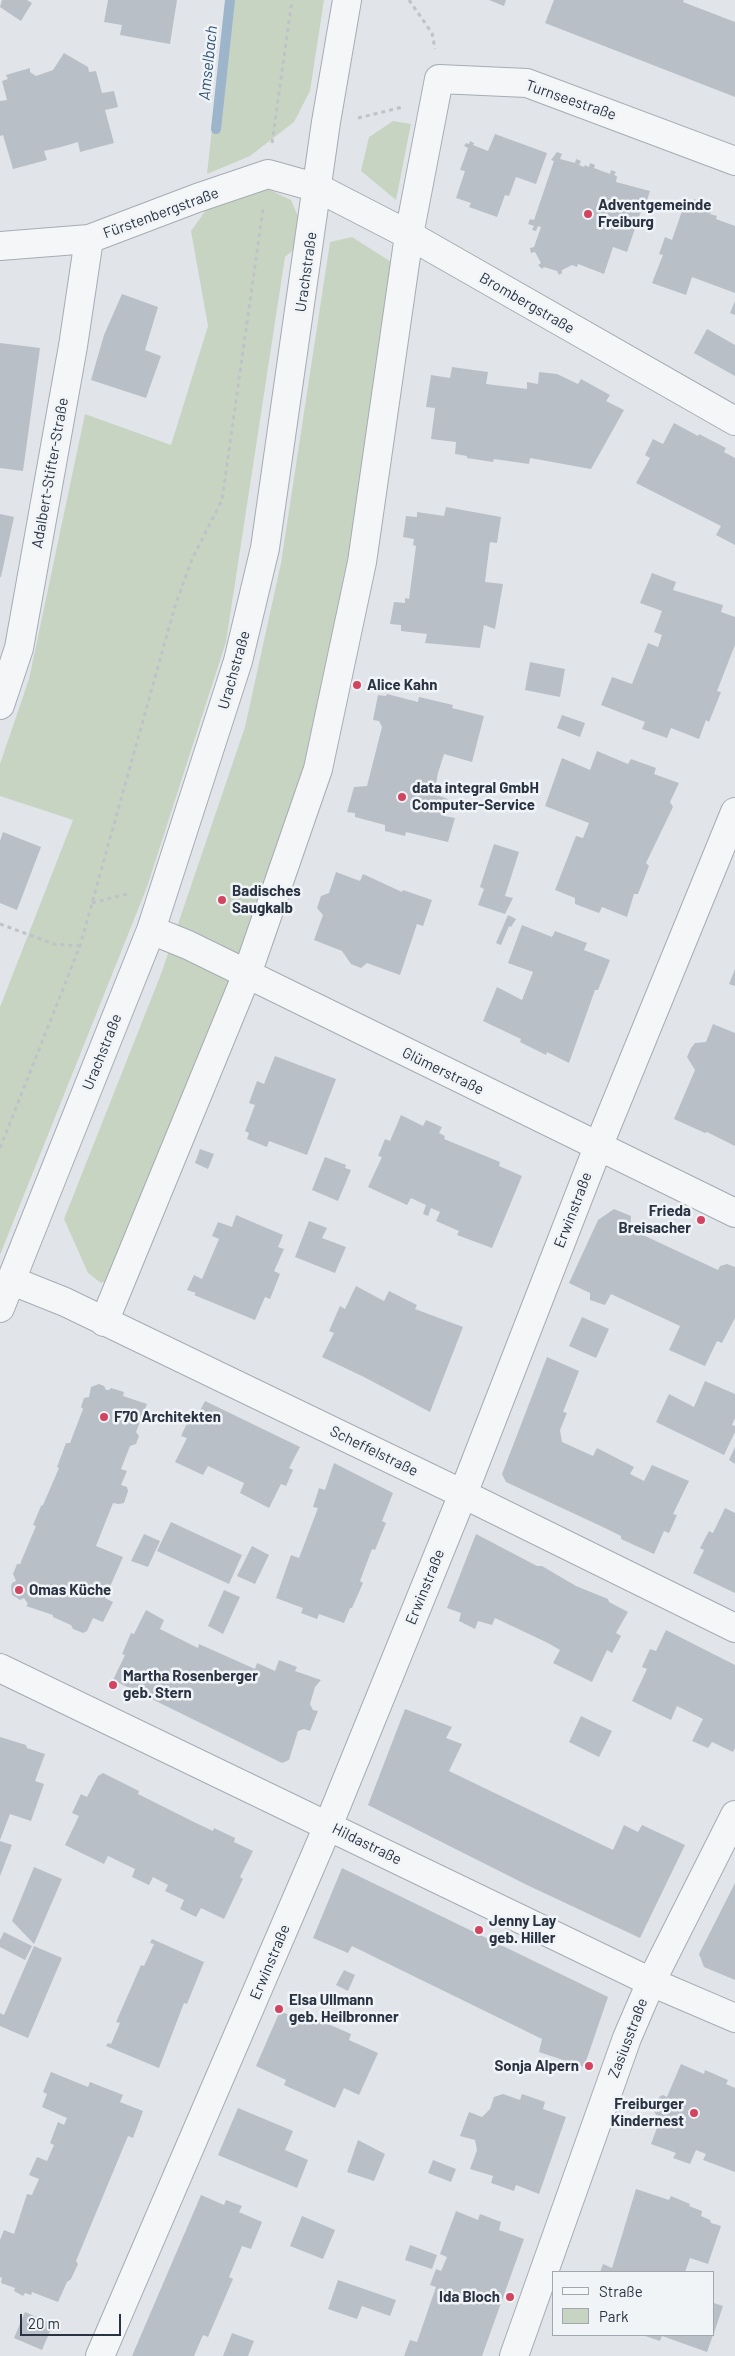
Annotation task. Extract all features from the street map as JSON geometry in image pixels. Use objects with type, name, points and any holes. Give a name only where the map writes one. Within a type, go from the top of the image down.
[{"type":"street","name":"Urachstraße","points":[[0,1308],[151,930],[238,660],[265,548],[326,122],[347,0]]},
{"type":"street","points":[[104,1322],[247,974],[318,769],[362,562],[409,235],[438,79]]},
{"type":"street","name":"Turnseestraße","points":[[438,79],[527,82],[735,161]]},
{"type":"street","points":[[268,174],[318,188]]},
{"type":"street","name":"Fürstenbergstraße","points":[[0,246],[90,239],[197,198],[268,174]]},
{"type":"street","name":"Brombergstraße","points":[[318,188],[409,235],[735,421]]},
{"type":"street","name":"Adalbert-Stifter-Straße","points":[[0,705],[20,638],[73,346],[90,239]]},
{"type":"street","name":"Erwinstraße","points":[[100,2356],[328,1826],[463,1494],[598,1147],[735,812]]},
{"type":"street","name":"Glümerstraße","points":[[151,930],[188,945],[735,1213]]},
{"type":"street","name":"Scheffelstraße","points":[[10,1280],[65,1302],[735,1628]]},
{"type":"street","name":"Hildastraße","points":[[0,1668],[651,1982],[735,2018]]},
{"type":"street","name":"Zasiusstraße","points":[[514,2356],[627,2038],[651,1982],[735,1815]]},
{"type":"path","points":[[0,1148],[80,946],[175,606],[192,559],[222,500],[292,0]]},
{"type":"path","points":[[326,122],[369,116],[411,105],[438,79],[432,33],[409,0]]},
{"type":"path","points":[[0,924],[54,944],[80,946]]},
{"type":"green space","points":[[226,0],[324,0],[310,91],[294,122],[250,156],[207,174]]},
{"type":"green space","points":[[393,121],[411,124],[396,200],[361,171],[369,137]]},
{"type":"green space","points":[[268,189],[291,200],[300,221],[297,247],[285,257],[226,642],[147,887],[0,1255],[0,1007],[73,820],[0,796],[0,764],[29,679],[85,414],[171,445],[208,326],[191,231],[206,210]]},
{"type":"green space","points":[[352,237],[396,265],[346,583],[306,769],[242,953],[110,1280],[101,1283],[88,1273],[64,1219],[161,974],[245,727],[281,563],[330,242]]},
{"type":"building","points":[[2,0],[27,0],[32,3],[21,21],[0,7]]},
{"type":"building","points":[[108,0],[177,0],[170,44],[120,35],[122,25],[104,22]]},
{"type":"building","points":[[489,0],[506,0],[504,6]]},
{"type":"building","points":[[554,0],[684,0],[683,2],[735,22],[735,97],[545,23]]},
{"type":"building","points":[[64,53],[88,67],[89,72],[96,71],[102,93],[114,91],[118,107],[105,110],[114,143],[80,152],[78,142],[44,151],[47,160],[13,169],[3,135],[0,136],[0,101],[7,100],[2,81],[8,79],[6,75],[30,68],[30,72],[36,76],[53,70]]},
{"type":"building","points":[[495,134],[547,153],[536,184],[516,177],[509,196],[505,195],[497,217],[469,207],[471,203],[456,198],[465,171],[460,170],[468,148],[464,146],[466,143],[469,144],[470,141],[474,143],[473,145],[488,151]]},
{"type":"building","name":"Adventgemeinde Freiburg","points":[[557,152],[562,154],[560,159],[575,163],[576,159],[581,161],[579,165],[584,167],[585,165],[589,167],[590,163],[595,165],[594,168],[610,174],[611,170],[616,172],[614,175],[617,176],[616,182],[650,191],[627,252],[613,247],[604,274],[578,264],[577,267],[572,265],[562,270],[562,273],[559,275],[557,271],[544,267],[542,269],[538,265],[541,263],[535,252],[531,253],[530,248],[534,247],[541,227],[538,226],[536,231],[532,230],[534,226],[528,224],[530,219],[534,220],[554,161],[551,160]]},
{"type":"building","points":[[694,199],[713,206],[710,214],[717,216],[716,219],[735,226],[735,293],[692,277],[686,295],[652,283],[663,255],[659,254],[665,237],[672,240],[684,205],[691,208]]},
{"type":"building","points":[[122,294],[158,307],[145,350],[161,356],[146,398],[91,380],[104,335]]},
{"type":"building","points":[[735,301],[735,315],[730,313]]},
{"type":"building","points":[[707,329],[735,345],[735,376],[694,353]]},
{"type":"building","points":[[0,343],[40,348],[23,471],[0,468]]},
{"type":"building","points":[[452,367],[488,372],[486,384],[527,389],[527,382],[538,384],[539,372],[557,374],[578,384],[581,379],[610,395],[606,401],[624,410],[591,469],[530,458],[529,464],[494,459],[493,462],[467,458],[467,456],[455,454],[456,442],[431,439],[435,408],[426,407],[431,375],[450,378]]},
{"type":"building","points":[[674,423],[726,448],[724,452],[735,458],[735,545],[716,535],[721,526],[636,483],[650,458],[645,455],[653,439],[663,444]]},
{"type":"building","points":[[446,507],[501,517],[497,543],[490,542],[485,582],[503,584],[495,629],[484,625],[480,648],[425,643],[427,634],[401,631],[401,625],[390,624],[394,602],[405,603],[405,598],[409,599],[416,546],[413,545],[414,539],[403,537],[406,516],[417,517],[417,512],[444,516]]},
{"type":"building","points":[[0,514],[14,517],[1,577],[0,577]]},
{"type":"building","points":[[652,573],[676,582],[673,590],[723,605],[721,612],[735,617],[735,645],[717,691],[721,692],[709,722],[706,720],[699,739],[671,728],[667,738],[642,729],[645,722],[601,705],[612,677],[632,684],[648,643],[658,647],[662,635],[654,632],[662,611],[640,603]]},
{"type":"building","points":[[530,662],[565,669],[560,697],[525,690]]},
{"type":"building","points":[[387,694],[418,702],[419,697],[453,705],[452,708],[484,716],[472,762],[444,754],[438,773],[434,794],[448,799],[444,816],[455,818],[448,842],[406,832],[405,836],[385,831],[385,825],[355,817],[355,813],[347,812],[354,787],[367,786],[382,727],[379,721],[373,720],[378,695],[386,696]]},
{"type":"building","points":[[562,715],[585,723],[580,737],[557,728]]},
{"type":"building","points":[[597,751],[628,764],[631,759],[656,768],[654,774],[679,783],[670,802],[673,807],[646,863],[649,866],[638,894],[634,894],[627,917],[602,907],[599,913],[575,904],[575,898],[555,890],[576,836],[583,838],[589,823],[545,806],[562,758],[590,770]]},
{"type":"building","points":[[3,832],[41,847],[17,910],[0,903],[0,841]]},
{"type":"building","points":[[494,844],[519,852],[505,896],[513,898],[505,914],[478,905],[484,889],[480,887]]},
{"type":"building","points":[[336,872],[360,881],[363,874],[402,892],[403,890],[432,900],[423,926],[417,924],[400,975],[367,963],[361,968],[351,964],[342,951],[314,940],[323,915],[317,908],[321,896],[329,893]]},
{"type":"building","points":[[508,915],[516,919],[511,927],[509,926],[501,945],[496,943]]},
{"type":"building","points":[[522,925],[552,937],[555,931],[587,943],[584,950],[610,960],[598,990],[595,990],[569,1063],[547,1052],[546,1055],[520,1042],[521,1039],[483,1021],[497,987],[522,1000],[533,972],[508,963]]},
{"type":"building","points":[[735,969],[735,986],[729,984]]},
{"type":"building","points":[[713,1024],[735,1033],[735,1146],[674,1119],[695,1070],[687,1057],[695,1043],[706,1042]]},
{"type":"building","points":[[275,1056],[336,1079],[307,1155],[269,1141],[267,1147],[247,1139],[249,1133],[245,1131],[255,1105],[249,1103],[257,1081],[264,1084]]},
{"type":"building","points":[[401,1115],[423,1126],[426,1120],[442,1127],[439,1133],[445,1136],[444,1139],[500,1162],[499,1166],[522,1176],[492,1248],[457,1235],[459,1231],[436,1221],[440,1212],[431,1208],[428,1216],[423,1214],[426,1205],[411,1198],[407,1205],[368,1187],[382,1157],[378,1156],[385,1139],[390,1141]]},
{"type":"building","points":[[200,1149],[214,1154],[208,1169],[195,1163]]},
{"type":"building","points":[[325,1157],[346,1165],[345,1168],[351,1170],[338,1201],[312,1190]]},
{"type":"building","points":[[614,1209],[631,1216],[630,1229],[718,1270],[720,1266],[727,1264],[735,1267],[735,1318],[722,1343],[717,1341],[705,1366],[669,1350],[680,1326],[611,1294],[605,1305],[590,1300],[590,1293],[569,1283],[598,1220]]},
{"type":"building","points":[[236,1215],[283,1235],[278,1247],[284,1249],[274,1271],[280,1274],[270,1299],[265,1297],[255,1320],[194,1295],[196,1293],[187,1290],[194,1275],[202,1279],[219,1239],[212,1236],[218,1222],[232,1227]]},
{"type":"building","points":[[309,1221],[327,1228],[322,1238],[346,1247],[335,1273],[295,1257]]},
{"type":"building","points":[[356,1286],[384,1301],[389,1291],[417,1305],[415,1309],[463,1327],[430,1412],[322,1357],[334,1333],[329,1331],[340,1306],[345,1309]]},
{"type":"building","points":[[582,1317],[609,1329],[596,1358],[569,1346]]},
{"type":"building","points":[[547,1357],[579,1371],[563,1412],[567,1413],[560,1430],[562,1442],[593,1456],[597,1448],[634,1467],[630,1474],[644,1481],[652,1465],[689,1481],[673,1514],[677,1515],[669,1533],[664,1531],[654,1554],[621,1539],[621,1536],[605,1528],[506,1482],[502,1474]]},
{"type":"building","points":[[705,1381],[735,1394],[735,1418],[732,1425],[735,1426],[735,1432],[724,1455],[656,1422],[669,1394],[694,1407]]},
{"type":"building","points":[[99,1384],[104,1386],[106,1390],[111,1388],[124,1392],[123,1396],[147,1404],[136,1432],[139,1436],[136,1444],[130,1446],[121,1469],[127,1471],[121,1485],[127,1487],[128,1491],[124,1503],[113,1503],[96,1546],[123,1557],[105,1598],[113,1602],[103,1622],[93,1618],[87,1631],[83,1633],[53,1617],[53,1615],[26,1606],[28,1604],[24,1598],[20,1600],[12,1595],[11,1587],[12,1583],[16,1581],[13,1574],[17,1564],[20,1564],[36,1526],[33,1525],[59,1468],[57,1467],[66,1443],[70,1443],[83,1409],[81,1407],[84,1398],[89,1397],[91,1387]]},
{"type":"building","points":[[205,1401],[300,1447],[289,1468],[293,1470],[286,1486],[281,1484],[269,1508],[240,1493],[244,1483],[208,1466],[203,1475],[175,1462],[187,1438],[181,1436],[189,1419],[194,1422]]},
{"type":"building","points":[[735,1447],[735,1464],[729,1460]]},
{"type":"building","points":[[334,1463],[393,1493],[382,1521],[386,1523],[375,1550],[372,1549],[360,1581],[363,1583],[344,1623],[319,1614],[317,1619],[301,1613],[303,1608],[276,1598],[291,1555],[299,1558],[318,1508],[313,1507],[319,1488],[325,1490]]},
{"type":"building","points":[[725,1508],[735,1513],[735,1593],[693,1573],[704,1550],[700,1548],[709,1531],[713,1533]]},
{"type":"building","points":[[171,1522],[242,1555],[229,1584],[157,1551]]},
{"type":"building","points":[[144,1534],[160,1541],[148,1567],[131,1561]]},
{"type":"building","points":[[476,1534],[537,1566],[542,1566],[576,1586],[608,1599],[609,1602],[628,1612],[616,1633],[621,1636],[612,1653],[607,1650],[592,1682],[553,1663],[560,1650],[548,1643],[495,1618],[492,1625],[478,1621],[475,1629],[459,1621],[461,1613],[447,1608]]},
{"type":"building","points":[[252,1546],[269,1555],[255,1584],[237,1576]]},
{"type":"building","points":[[224,1590],[240,1597],[223,1634],[208,1626]]},
{"type":"building","points":[[146,1610],[164,1620],[160,1629],[198,1648],[199,1644],[255,1669],[257,1663],[275,1671],[279,1660],[297,1667],[295,1671],[321,1680],[315,1687],[310,1704],[313,1710],[318,1711],[310,1731],[304,1729],[298,1731],[289,1760],[282,1763],[113,1680],[125,1655],[122,1654],[131,1633],[134,1634]]},
{"type":"building","points":[[666,1630],[735,1665],[735,1748],[733,1752],[712,1742],[708,1748],[692,1741],[703,1719],[677,1706],[671,1720],[632,1701],[647,1669],[642,1667],[650,1649],[656,1651]]},
{"type":"building","points":[[405,1709],[452,1727],[446,1738],[462,1744],[449,1771],[613,1850],[624,1825],[638,1832],[642,1825],[685,1845],[640,1938],[527,1885],[368,1805]]},
{"type":"building","points":[[581,1716],[612,1731],[599,1757],[569,1742]]},
{"type":"building","points":[[0,1737],[26,1745],[27,1748],[45,1754],[35,1781],[44,1784],[31,1821],[10,1814],[0,1840]]},
{"type":"building","points":[[103,1773],[139,1791],[138,1794],[198,1824],[213,1831],[214,1828],[235,1838],[234,1842],[253,1851],[240,1877],[243,1879],[224,1919],[201,1908],[196,1917],[180,1909],[184,1900],[165,1891],[168,1885],[153,1877],[149,1885],[132,1877],[135,1869],[108,1856],[104,1864],[65,1845],[79,1816],[72,1813],[81,1794],[87,1797],[98,1776]]},
{"type":"building","points":[[0,1841],[12,1845],[0,1876]]},
{"type":"building","points":[[34,1867],[62,1879],[34,1944],[12,1921]]},
{"type":"building","points":[[342,1868],[608,1997],[584,2067],[539,2052],[542,2039],[352,1946],[348,1953],[313,1938]]},
{"type":"building","points":[[735,1883],[735,1980],[704,1967],[699,1954]]},
{"type":"building","points":[[4,1932],[32,1946],[25,1960],[0,1947],[0,1940]]},
{"type":"building","points":[[152,1939],[204,1962],[187,2004],[184,2003],[159,2068],[106,2046],[108,2043],[111,2044],[120,2023],[116,2022],[141,1965],[144,1966],[154,1944],[150,1943]]},
{"type":"building","points":[[34,1946],[62,1958],[28,2038],[0,2026],[0,2013],[4,2015]]},
{"type":"building","points":[[344,1970],[355,1975],[348,1991],[336,1985]]},
{"type":"building","points":[[280,2011],[310,2024],[312,2017],[351,2034],[349,2040],[378,2053],[359,2095],[344,2088],[335,2108],[284,2085],[286,2080],[256,2066]]},
{"type":"building","name":"Freiburger Kindernest","points":[[681,2064],[704,2074],[705,2070],[728,2080],[726,2084],[735,2088],[735,2172],[703,2160],[706,2154],[696,2150],[690,2164],[673,2158],[676,2153],[651,2144],[661,2117],[656,2115],[654,2111],[659,2097],[663,2095],[667,2097]]},
{"type":"building","points":[[51,2072],[88,2087],[90,2082],[123,2095],[120,2102],[143,2111],[133,2138],[128,2136],[76,2261],[78,2264],[58,2302],[32,2292],[31,2295],[25,2293],[23,2296],[14,2291],[15,2288],[1,2283],[2,2278],[0,2277],[0,2240],[4,2230],[14,2234],[27,2194],[32,2195],[39,2179],[29,2175],[37,2157],[47,2161],[54,2145],[50,2143],[58,2122],[64,2125],[67,2118],[42,2107],[47,2094],[43,2092]]},
{"type":"building","points":[[503,2094],[520,2100],[522,2094],[545,2102],[543,2109],[566,2117],[539,2194],[516,2185],[514,2191],[491,2183],[493,2176],[470,2169],[477,2150],[475,2140],[460,2136],[469,2112],[482,2117],[490,2109],[494,2097]]},
{"type":"building","points":[[238,2108],[293,2131],[285,2150],[308,2160],[297,2188],[218,2155]]},
{"type":"building","points":[[358,2140],[385,2154],[374,2181],[347,2172]]},
{"type":"building","points":[[433,2160],[456,2169],[451,2182],[428,2173]]},
{"type":"building","points":[[636,2189],[669,2200],[671,2196],[690,2204],[689,2206],[702,2211],[701,2216],[710,2220],[711,2223],[721,2226],[708,2264],[690,2258],[685,2271],[600,2271],[603,2264],[612,2268]]},
{"type":"building","points":[[201,2195],[224,2205],[226,2200],[242,2206],[239,2212],[262,2222],[251,2249],[242,2246],[229,2277],[233,2279],[208,2337],[203,2335],[194,2356],[132,2356]]},
{"type":"building","points":[[456,2211],[478,2220],[480,2214],[501,2222],[499,2230],[524,2239],[482,2356],[404,2356],[410,2340],[417,2342],[436,2287],[430,2285],[436,2269],[441,2271],[447,2257],[440,2254]]},
{"type":"building","points":[[302,2216],[335,2230],[323,2259],[290,2246]]},
{"type":"building","points":[[410,2245],[437,2255],[432,2269],[405,2260]]},
{"type":"building","points":[[338,2280],[396,2300],[390,2316],[362,2306],[357,2319],[328,2309]]},
{"type":"building","points":[[715,2303],[723,2306],[715,2330]]},
{"type":"building","points":[[25,2312],[53,2324],[42,2350],[14,2338]]},
{"type":"building","points":[[232,2333],[254,2341],[248,2356],[223,2356]]},
{"type":"building","points":[[645,2336],[662,2336],[660,2341]]},
{"type":"building","points":[[662,2336],[713,2336],[707,2352]]},
{"type":"waterway","name":"Amselbach","points":[[216,129],[230,0]]},
{"type":"place","name":"Adventgemeinde Freiburg","points":[[588,214]]},
{"type":"place","name":"Alice Kahn","points":[[357,685]]},
{"type":"place","name":"data integral GmbH Computer-Service","points":[[402,797]]},
{"type":"place","name":"Badisches Saugkalb","points":[[222,900]]},
{"type":"place","name":"Frieda Breisacher","points":[[701,1220]]},
{"type":"place","name":"F70 Architekten","points":[[104,1417]]},
{"type":"place","name":"Omas Küche","points":[[19,1590]]},
{"type":"place","name":"Martha Rosenberger geb. Stern","points":[[113,1685]]},
{"type":"place","name":"Jenny Lay geb. Hiller","points":[[479,1930]]},
{"type":"place","name":"Elsa Ullmann geb. Heilbronner","points":[[279,2009]]},
{"type":"place","name":"Sonja Alpern","points":[[589,2066]]},
{"type":"place","name":"Freiburger Kindernest","points":[[694,2113]]},
{"type":"place","name":"Ida Bloch","points":[[510,2297]]}]
